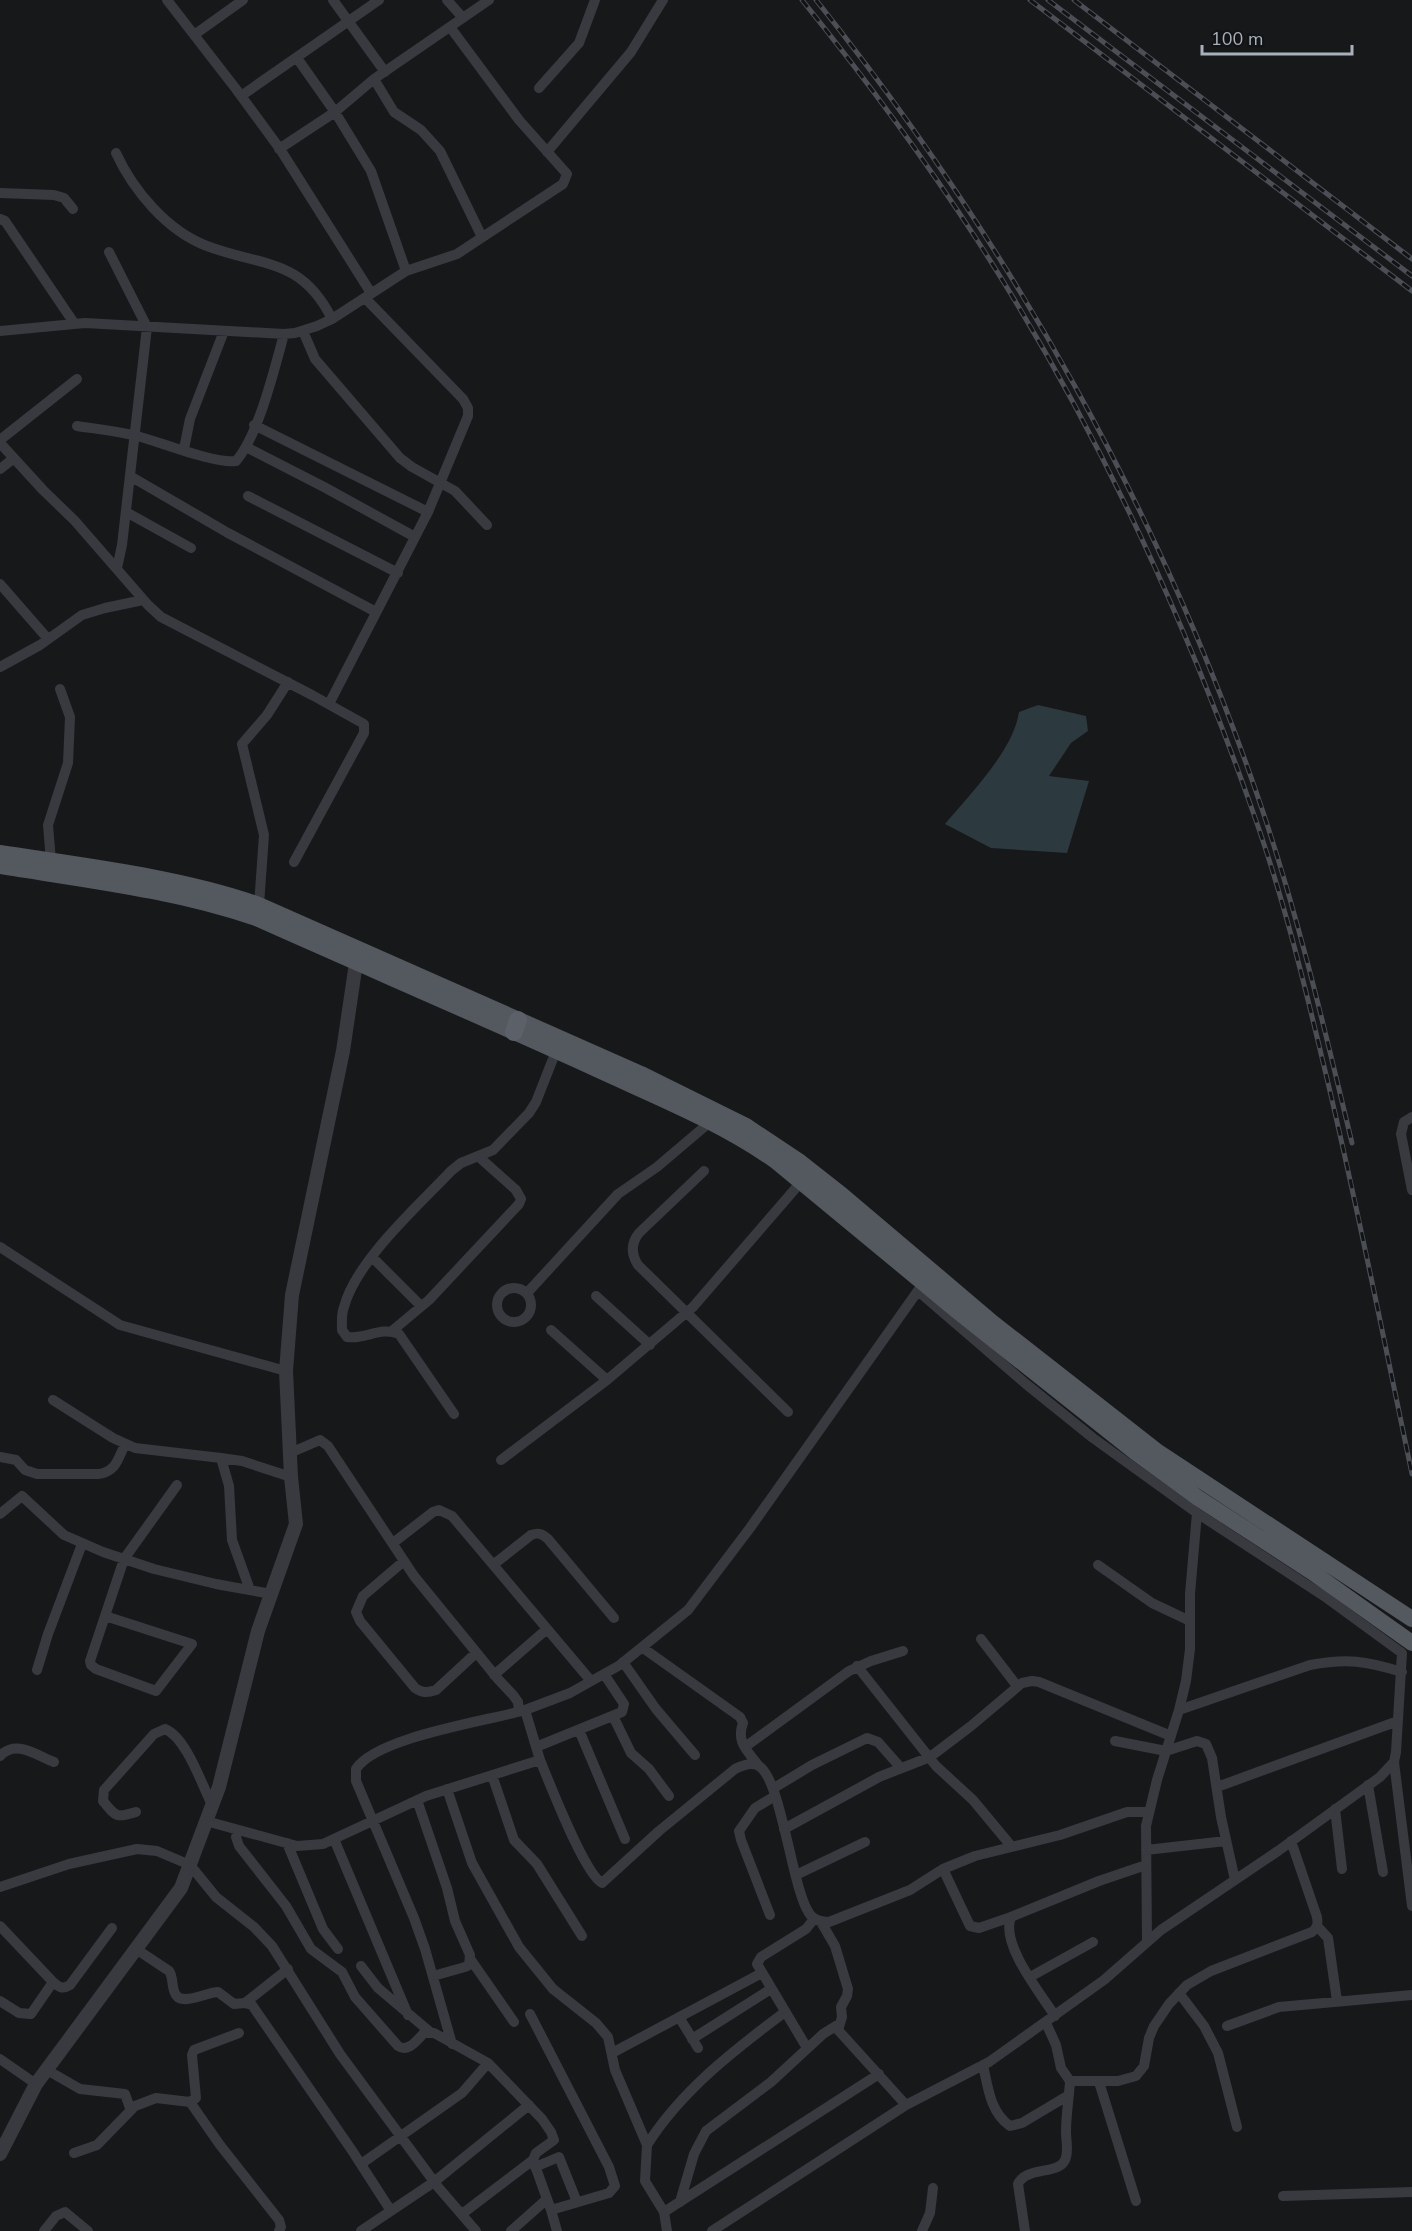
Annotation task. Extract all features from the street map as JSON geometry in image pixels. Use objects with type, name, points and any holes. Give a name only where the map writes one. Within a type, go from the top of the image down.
[{"type":"main road","points":[[0,853],[207,890],[259,905],[516,1026],[556,1051],[710,1122],[760,1149],[925,1281],[993,1323],[1158,1452],[1412,1619]]},
{"type":"main road","points":[[0,866],[171,895],[229,909],[256,918],[356,963],[641,1074],[746,1126],[800,1162],[925,1281]]},
{"type":"main road","points":[[950,1295],[1134,1452],[1198,1498],[1312,1572],[1412,1643]]},
{"type":"street","points":[[166,0],[279,149],[368,296],[463,399],[468,408],[468,416],[428,512],[329,704]]},
{"type":"street","points":[[194,35],[243,0]]},
{"type":"street","points":[[333,0],[385,72]]},
{"type":"street","points":[[241,96],[379,0]]},
{"type":"street","points":[[447,0],[463,18]]},
{"type":"street","points":[[279,149],[335,112],[374,79],[489,0]]},
{"type":"street","points":[[539,88],[579,43],[595,0]]},
{"type":"street","points":[[547,152],[631,52],[663,0]]},
{"type":"street","points":[[0,331],[74,323],[284,334],[303,331],[332,319],[406,271],[457,254],[563,184],[567,174],[519,120],[450,27]]},
{"type":"street","points":[[297,58],[335,112],[374,178],[406,271]]},
{"type":"street","points":[[374,79],[394,112],[421,130],[440,151],[482,237]]},
{"type":"street","points":[[116,153],[126,175],[152,205],[182,232],[206,246],[274,264],[300,278],[323,300],[332,319]]},
{"type":"street","points":[[0,193],[54,195],[64,198],[73,209]]},
{"type":"street","points":[[0,219],[5,221],[74,323]]},
{"type":"street","points":[[109,252],[147,327],[123,545],[117,568]]},
{"type":"street","points":[[184,449],[190,419],[224,331]]},
{"type":"street","points":[[303,331],[315,359],[400,458],[455,491],[487,525]]},
{"type":"street","points":[[77,426],[134,435],[228,462],[236,461],[246,447],[272,380],[284,334]]},
{"type":"street","points":[[77,379],[0,442],[75,521],[143,600],[167,621],[288,682],[364,724],[364,733],[294,862]]},
{"type":"street","points":[[254,425],[428,512]]},
{"type":"street","points":[[246,447],[324,486],[415,537]]},
{"type":"street","points":[[0,469],[14,458]]},
{"type":"street","points":[[130,476],[228,533],[376,612]]},
{"type":"street","points":[[248,496],[398,573]]},
{"type":"street","points":[[126,512],[191,548]]},
{"type":"street","points":[[0,584],[48,639]]},
{"type":"street","points":[[0,667],[48,639],[82,615],[143,600]]},
{"type":"street","points":[[259,905],[264,835],[242,744],[267,715],[288,682]]},
{"type":"street","points":[[51,861],[48,825],[68,763],[70,717],[60,689]]},
{"type":"street","points":[[0,2154],[36,2084],[181,1888],[219,1787],[258,1631],[296,1524],[291,1477],[286,1371],[292,1295],[343,1051],[356,963]]},
{"type":"street","points":[[454,1414],[404,1340],[392,1331],[385,1330],[353,1338],[347,1337],[342,1330],[343,1308],[349,1293],[372,1257],[451,1171],[461,1163],[494,1150],[529,1113],[536,1102],[556,1051]]},
{"type":"street","points":[[1412,1117],[1404,1122],[1401,1134],[1412,1190]]},
{"type":"street","points":[[527,1293],[618,1194],[657,1167],[710,1122]]},
{"type":"street","points":[[392,1331],[421,1306],[519,1204],[521,1199],[516,1190],[479,1157]]},
{"type":"street","points":[[704,1171],[639,1233],[633,1249],[635,1260],[788,1412]]},
{"type":"street","points":[[501,1460],[607,1380],[686,1313],[711,1288],[801,1182]]},
{"type":"street","points":[[0,1247],[120,1325],[286,1371]]},
{"type":"street","points":[[372,1257],[421,1306]]},
{"type":"street","points":[[452,2044],[414,1918],[372,1822],[355,1776],[359,1764],[369,1756],[409,1739],[522,1711],[570,1693],[643,1648],[688,1610],[925,1281],[1068,1418],[1197,1513],[1324,1596],[1402,1653],[1394,1762],[1412,1905]]},
{"type":"street","points":[[596,1296],[650,1345]]},
{"type":"street","points":[[551,1330],[607,1380]]},
{"type":"street","points":[[52,1401],[125,1444],[148,1450],[242,1461],[291,1477]]},
{"type":"street","points":[[290,1453],[315,1441],[324,1442],[405,1561],[476,1653],[516,1698],[540,1760],[584,1858],[597,1880],[602,1883],[659,1831],[735,1769],[750,1764],[758,1765]]},
{"type":"street","points":[[0,1457],[16,1460],[26,1470],[37,1474],[98,1474],[107,1473],[115,1467],[125,1444]]},
{"type":"street","points":[[221,1458],[229,1486],[232,1540],[250,1590]]},
{"type":"street","points":[[105,1616],[192,1644],[156,1691],[91,1665],[91,1655],[124,1559],[177,1485]]},
{"type":"street","points":[[0,1514],[22,1496],[64,1535],[82,1544],[153,1569],[271,1593]]},
{"type":"street","points":[[393,1543],[433,1512],[439,1510],[452,1516],[591,1681]]},
{"type":"street","points":[[1147,1942],[1146,1850],[1149,1812],[1179,1710],[1189,1664],[1190,1594],[1197,1513]]},
{"type":"street","points":[[493,1565],[531,1535],[542,1534],[614,1618]]},
{"type":"street","points":[[37,1670],[82,1544]]},
{"type":"street","points":[[405,1561],[363,1596],[356,1612],[360,1621],[415,1688],[421,1692],[429,1693],[436,1690],[476,1653]]},
{"type":"street","points":[[1098,1566],[1152,1603],[1190,1621]]},
{"type":"street","points":[[494,1675],[547,1629]]},
{"type":"street","points":[[981,1639],[1017,1686]]},
{"type":"street","points":[[643,1648],[740,1717],[743,1723],[739,1736],[758,1765],[764,1770],[774,1792],[808,1912],[818,1920],[834,1946],[848,1989],[848,1996],[841,2007],[842,2017],[838,2030],[906,2105]]},
{"type":"street","points":[[745,1747],[857,1666],[903,1651]]},
{"type":"street","points":[[1179,1710],[1310,1665],[1330,1661],[1370,1662],[1401,1676],[1412,1685]]},
{"type":"street","points":[[623,1662],[656,1709],[695,1755]]},
{"type":"street","points":[[857,1666],[947,1778],[973,1800],[1012,1847]]},
{"type":"street","points":[[536,1747],[622,1712],[624,1704],[604,1674]]},
{"type":"street","points":[[784,1829],[879,1777],[930,1757],[972,1726],[1017,1686],[1027,1681],[1040,1683],[1171,1736]]},
{"type":"street","points":[[613,1716],[631,1753],[649,1769],[669,1796]]},
{"type":"street","points":[[1217,1787],[1398,1721]]},
{"type":"street","points":[[136,1812],[121,1816],[114,1814],[103,1801],[104,1790],[154,1734],[165,1729],[171,1731],[180,1741],[212,1805]]},
{"type":"street","points":[[579,1730],[625,1839]]},
{"type":"street","points":[[770,1915],[739,1831],[755,1808],[812,1765],[867,1738],[878,1742],[901,1768]]},
{"type":"street","points":[[1115,1742],[1166,1751],[1197,1741],[1206,1744],[1212,1758],[1235,1880]]},
{"type":"street","points":[[1,1752],[15,1747],[54,1762]]},
{"type":"street","points":[[206,1821],[297,1846],[323,1844],[417,1800],[540,1760]]},
{"type":"street","points":[[711,2231],[906,2105],[983,2065],[1050,2019],[1104,1980],[1147,1942],[1368,1785],[1388,1770],[1394,1762]]},
{"type":"street","points":[[492,1775],[514,1840],[537,1864],[582,1936]]},
{"type":"street","points":[[1368,1785],[1383,1872]]},
{"type":"street","points":[[447,1789],[472,1863],[519,1947],[553,1989],[608,2037],[615,2070],[647,2145],[645,2181],[664,2212],[668,2231]]},
{"type":"street","points":[[417,1800],[447,1887],[454,1921],[471,1960],[514,2022]]},
{"type":"street","points":[[1335,1809],[1342,1869]]},
{"type":"street","points":[[807,2049],[757,1964],[761,1957],[818,1920],[829,1922],[910,1890],[943,1869],[975,1856],[1060,1835],[1127,1812],[1149,1812]]},
{"type":"street","points":[[238,1830],[236,1837],[239,1846],[286,1906],[312,1949],[318,1956],[342,1972],[356,1997],[398,2046],[402,2049],[406,2048],[429,2031]]},
{"type":"street","points":[[334,1839],[408,2014]]},
{"type":"street","points":[[1146,1850],[1226,1841]]},
{"type":"street","points":[[1070,2081],[1099,2082],[1129,2079],[1141,2072],[1154,2026],[1179,1993],[1193,1980],[1312,1932],[1317,1926],[1317,1917],[1291,1841]]},
{"type":"street","points":[[796,1875],[865,1842]]},
{"type":"street","points":[[287,1843],[323,1929],[338,1949]]},
{"type":"street","points":[[0,1887],[69,1864],[137,1849],[157,1851],[190,1865],[216,1897],[263,1936],[288,1970],[340,2054],[434,2182],[476,2231]]},
{"type":"street","points":[[943,1869],[970,1926],[979,1928],[1146,1865]]},
{"type":"street","points":[[1011,1917],[1009,1924],[1015,1954],[1030,1977],[1050,2019],[1060,2068],[1070,2081],[1066,2159],[1063,2164],[1056,2167],[1025,2175],[1020,2178],[1018,2184],[1025,2231]]},
{"type":"street","points":[[0,1926],[60,1988],[70,1985],[112,1928]]},
{"type":"street","points":[[1317,1926],[1328,1938],[1337,2001]]},
{"type":"street","points":[[1030,1977],[1093,1942]]},
{"type":"street","points":[[136,1949],[170,1971],[176,1995],[180,1998],[186,1999],[218,1992],[234,2004],[252,2005],[361,2163],[391,2211]]},
{"type":"street","points":[[433,1976],[465,1967],[471,1960]]},
{"type":"street","points":[[362,1966],[373,1984],[429,2031],[488,2063],[530,2105],[554,2136],[552,2143],[536,2153],[534,2164],[557,2231]]},
{"type":"street","points":[[245,2003],[288,1970]]},
{"type":"street","points":[[612,2053],[762,1973]]},
{"type":"street","points":[[0,2001],[19,2013],[31,2014],[53,1982]]},
{"type":"street","points":[[679,2017],[695,2044],[771,1989]]},
{"type":"street","points":[[1179,1993],[1204,2026],[1218,2053],[1237,2127]]},
{"type":"street","points":[[1227,2026],[1279,2007],[1412,1995]]},
{"type":"street","points":[[647,2145],[669,2114],[725,2058],[785,2012]]},
{"type":"street","points":[[530,2014],[615,2186],[609,2193],[551,2210]]},
{"type":"street","points":[[680,2202],[694,2154],[706,2131],[771,2082],[829,2029],[839,2024]]},
{"type":"street","points":[[74,2153],[100,2142],[133,2108],[156,2098],[190,2102],[196,2098],[192,2055],[194,2050],[239,2033]]},
{"type":"street","points":[[0,2059],[36,2084]]},
{"type":"street","points":[[361,2163],[462,2093],[488,2063]]},
{"type":"street","points":[[983,2065],[992,2102],[999,2117],[1010,2126],[1022,2123],[1069,2095]]},
{"type":"street","points":[[47,2070],[80,2089],[125,2094],[128,2106],[133,2108]]},
{"type":"street","points":[[664,2212],[879,2074]]},
{"type":"street","points":[[1099,2082],[1136,2201]]},
{"type":"street","points":[[190,2102],[220,2145],[279,2220],[281,2227],[279,2231]]},
{"type":"street","points":[[361,2231],[434,2182],[530,2105]]},
{"type":"street","points":[[462,2214],[534,2164],[559,2157],[578,2202]]},
{"type":"street","points":[[922,2231],[930,2213],[933,2188]]},
{"type":"street","points":[[1283,2196],[1412,2192]]},
{"type":"street","points":[[511,2231],[547,2199]]},
{"type":"street","points":[[44,2231],[56,2216],[65,2212],[88,2231]]},
{"type":"shaded area","points":[[1038,705],[1086,716],[1088,731],[1071,743],[1049,776],[1089,781],[1067,853],[991,848],[945,824],[1000,757],[1015,727],[1019,712]]},
{"type":"railway","points":[[802,0],[915,149],[958,211],[1021,310],[1097,448],[1166,591],[1197,664],[1253,812],[1291,936],[1347,1164],[1412,1474]]},
{"type":"railway","points":[[816,0],[887,92],[953,187],[1016,285],[1074,385],[1128,488],[1178,593],[1222,700],[1275,850],[1311,975],[1352,1143]]},
{"type":"railway","points":[[1030,0],[1412,291]]},
{"type":"railway","points":[[1048,0],[1412,276]]},
{"type":"railway","points":[[1074,0],[1412,259]]}]
